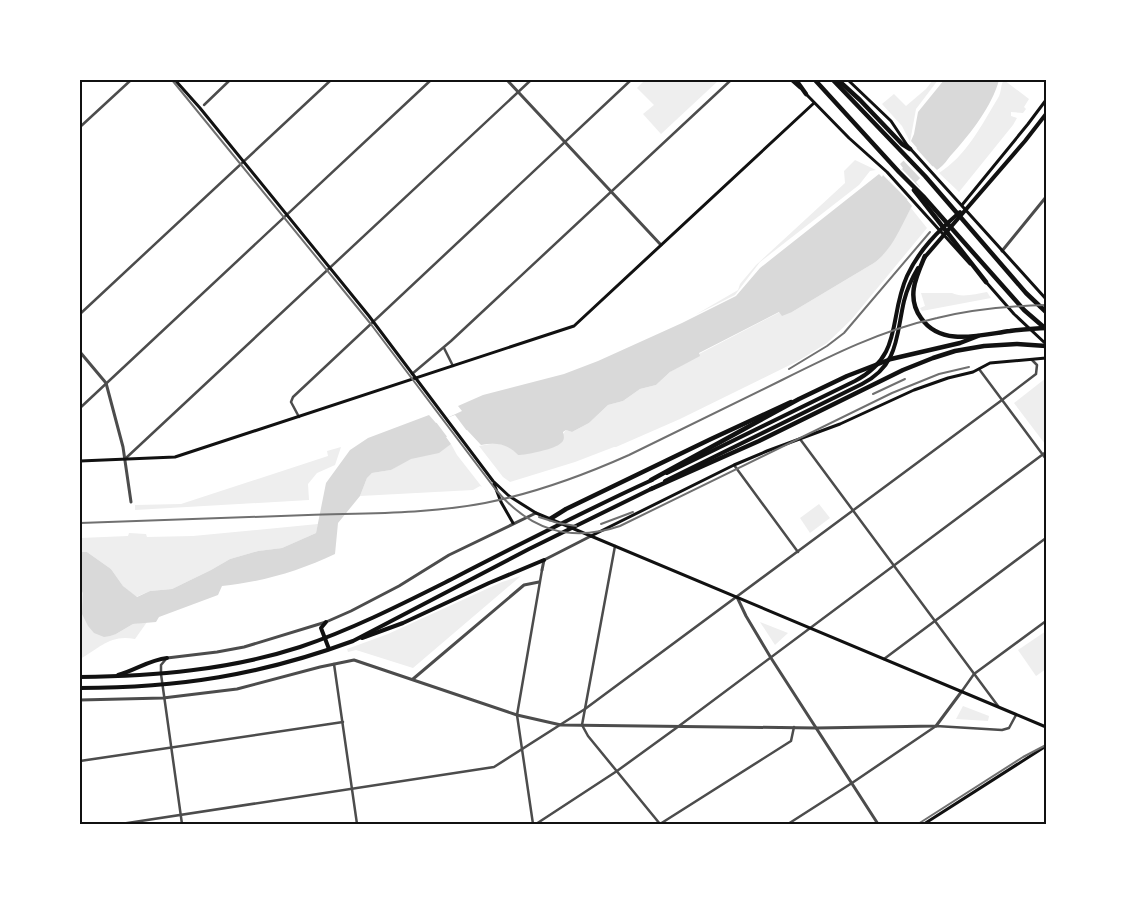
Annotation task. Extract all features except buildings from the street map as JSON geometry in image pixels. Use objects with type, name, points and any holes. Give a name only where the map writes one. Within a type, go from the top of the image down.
[{"type":"highway","points":[[796,80],[806,94]]},
{"type":"highway","points":[[815,80],[1011,295],[1036,321],[1046,328]]},
{"type":"highway","points":[[833,80],[908,147]]},
{"type":"highway","points":[[838,80],[1026,293],[1046,312]]},
{"type":"highway","points":[[922,197],[986,282]]},
{"type":"highway","points":[[926,256],[914,284],[914,306],[924,322],[939,334],[958,337],[978,336],[1016,330],[1046,328]]},
{"type":"highway","points":[[651,480],[847,376],[900,356],[960,343],[978,336]]},
{"type":"highway","points":[[651,489],[759,441],[920,362],[961,350],[1001,345],[1046,345]]},
{"type":"highway","points":[[551,519],[570,507],[711,439],[799,400]]},
{"type":"main road","points":[[175,80],[200,108],[373,321],[498,488],[513,523]]},
{"type":"main road","points":[[791,80],[887,172],[1018,318],[1046,345]]},
{"type":"main road","points":[[848,80],[891,121],[908,147],[1046,299]]},
{"type":"main road","points":[[962,205],[1046,100]]},
{"type":"main road","points":[[80,461],[175,457],[574,326],[814,103]]},
{"type":"main road","points":[[80,677],[161,674],[202,669],[258,658],[325,638],[373,618],[855,381],[875,368],[887,351],[900,306],[915,273],[926,256],[1046,114]]},
{"type":"main road","points":[[353,641],[516,555],[858,386],[877,374],[893,352],[898,337],[902,289],[910,270],[935,234],[973,200]]},
{"type":"main road","points":[[591,536],[734,465],[840,424],[914,390],[979,369],[993,362],[1046,358]]},
{"type":"main road","points":[[498,488],[536,513],[1046,727]]},
{"type":"main road","points":[[80,688],[162,686],[209,680],[300,659],[382,632],[544,560]]},
{"type":"main road","points":[[326,622],[322,628],[329,649]]},
{"type":"main road","points":[[113,676],[134,670],[151,660],[168,658]]},
{"type":"main road","points":[[924,824],[1046,746]]},
{"type":"street","points":[[80,127],[131,80]]},
{"type":"street","points":[[204,105],[230,80]]},
{"type":"street","points":[[80,314],[331,80]]},
{"type":"street","points":[[80,408],[431,80]]},
{"type":"street","points":[[507,80],[661,245]]},
{"type":"street","points":[[125,459],[531,80]]},
{"type":"street","points":[[299,416],[291,402],[293,398],[631,80]]},
{"type":"street","points":[[412,374],[444,348],[731,80]]},
{"type":"street","points":[[1002,251],[1046,197]]},
{"type":"street","points":[[444,348],[453,366]]},
{"type":"street","points":[[80,352],[106,383],[125,459],[132,502]]},
{"type":"street","points":[[121,824],[494,767],[522,751],[585,709],[1036,374],[1037,365],[1028,358]]},
{"type":"street","points":[[979,369],[1046,458]]},
{"type":"street","points":[[800,438],[998,707]]},
{"type":"street","points":[[591,536],[544,560],[542,570],[517,715],[534,824],[617,771],[679,726],[1044,453]]},
{"type":"street","points":[[734,465],[798,552]]},
{"type":"street","points":[[182,824],[163,698],[162,665],[168,658],[235,648],[326,622],[392,590],[444,558],[536,513]]},
{"type":"street","points":[[884,659],[1046,538]]},
{"type":"street","points":[[615,546],[582,724],[588,736],[660,824],[791,741],[794,727]]},
{"type":"street","points":[[412,680],[524,585],[540,582]]},
{"type":"street","points":[[737,597],[771,658],[878,824]]},
{"type":"street","points":[[788,824],[936,726],[974,674],[1046,621]]},
{"type":"street","points":[[80,700],[163,698],[237,689],[354,660],[517,715],[561,725],[816,728],[936,726],[1002,730],[1009,728],[1016,715]]},
{"type":"street","points":[[334,664],[357,824]]},
{"type":"street","points":[[80,761],[343,722]]},
{"type":"shaded area","points":[[645,80],[719,80],[661,134],[643,114],[654,105],[637,88]]},
{"type":"shaded area","points":[[933,80],[938,80],[916,109],[910,142],[902,126],[882,104],[894,94],[906,106],[926,89]]},
{"type":"shaded area","points":[[944,80],[999,80],[986,109],[967,137],[942,166],[937,170],[933,166],[916,182],[920,187],[907,200],[912,206],[891,244],[874,263],[792,312],[782,316],[779,312],[699,353],[700,356],[670,372],[656,385],[640,389],[623,401],[608,405],[589,423],[572,432],[566,430],[563,432],[563,441],[558,445],[534,453],[518,455],[510,448],[501,445],[481,445],[467,430],[446,437],[451,444],[439,453],[411,459],[391,470],[372,473],[367,478],[360,496],[338,523],[335,554],[308,566],[280,575],[222,586],[218,595],[159,617],[156,622],[133,624],[110,636],[104,637],[94,633],[88,626],[82,614],[83,593],[80,588],[80,552],[87,552],[111,569],[123,586],[137,597],[150,591],[172,589],[230,559],[258,551],[282,548],[316,533],[326,483],[350,450],[368,438],[429,415],[436,423],[462,411],[458,406],[483,395],[564,374],[598,361],[736,296],[760,268],[879,174],[889,181],[903,168],[900,164],[917,148],[911,141],[918,112]]},
{"type":"shaded area","points":[[1004,80],[1029,99],[1024,107],[1026,109],[1023,113],[1011,112],[1011,116],[1017,118],[1013,125],[959,192],[939,173],[958,158],[973,139],[999,96]]},
{"type":"shaded area","points":[[855,160],[876,170],[870,171],[859,185],[760,262],[735,295],[695,315],[738,290],[740,284],[756,265],[845,183],[844,171]]},
{"type":"shaded area","points":[[911,208],[927,228],[851,320],[827,343],[798,361],[680,419],[616,447],[510,482],[503,477],[479,446],[490,444],[505,445],[518,455],[554,447],[566,430],[572,432],[589,423],[608,405],[623,401],[640,389],[656,385],[670,372],[699,354],[780,312],[792,312],[874,263],[891,244]]},
{"type":"shaded area","points":[[987,292],[991,298],[922,311],[920,308],[925,306],[921,293],[973,295]]},
{"type":"shaded area","points":[[1046,378],[1046,443],[1045,444],[1014,403]]},
{"type":"shaded area","points":[[451,444],[457,455],[482,487],[480,486],[473,490],[360,496],[367,478],[372,473],[391,470],[407,460]]},
{"type":"shaded area","points":[[341,447],[335,465],[317,473],[308,484],[309,500],[135,510],[135,505],[181,504],[328,456],[327,451]]},
{"type":"shaded area","points":[[819,504],[830,518],[810,533],[800,518]]},
{"type":"shaded area","points":[[318,524],[316,533],[282,548],[258,551],[230,559],[172,589],[150,591],[136,597],[123,586],[111,569],[87,552],[80,552],[80,538],[128,536],[129,533],[146,534],[147,537],[193,536]]},
{"type":"shaded area","points":[[521,576],[413,668],[356,650],[348,652],[347,649],[388,634],[502,582]]},
{"type":"shaded area","points":[[80,588],[116,634],[133,624],[147,622],[135,639],[119,638],[112,640],[80,659]]},
{"type":"shaded area","points":[[760,622],[788,633],[775,645]]},
{"type":"shaded area","points":[[1046,631],[1046,669],[1036,676],[1018,650]]},
{"type":"shaded area","points":[[963,706],[989,716],[988,721],[956,719]]},
{"type":"pier","points":[[915,147],[933,167],[921,179],[902,159]]},
{"type":"pier","points":[[902,169],[920,188],[908,200],[889,181]]},
{"type":"pier","points":[[455,415],[467,431],[448,438],[436,422]]},
{"type":"railway","points":[[172,80],[370,323],[496,490],[523,515],[552,529],[568,533],[584,533],[620,526],[892,393],[939,374],[969,367]]},
{"type":"railway","points":[[789,369],[827,346],[844,333],[930,232]]},
{"type":"railway","points":[[80,523],[397,512],[463,507],[504,499],[576,477],[611,463],[877,336],[917,323],[964,312],[1046,305]]},
{"type":"railway","points":[[873,394],[905,379]]},
{"type":"railway","points":[[601,524],[633,512]]},
{"type":"railway","points":[[539,517],[576,526]]},
{"type":"railway","points":[[918,824],[1023,757],[1046,745]]}]
